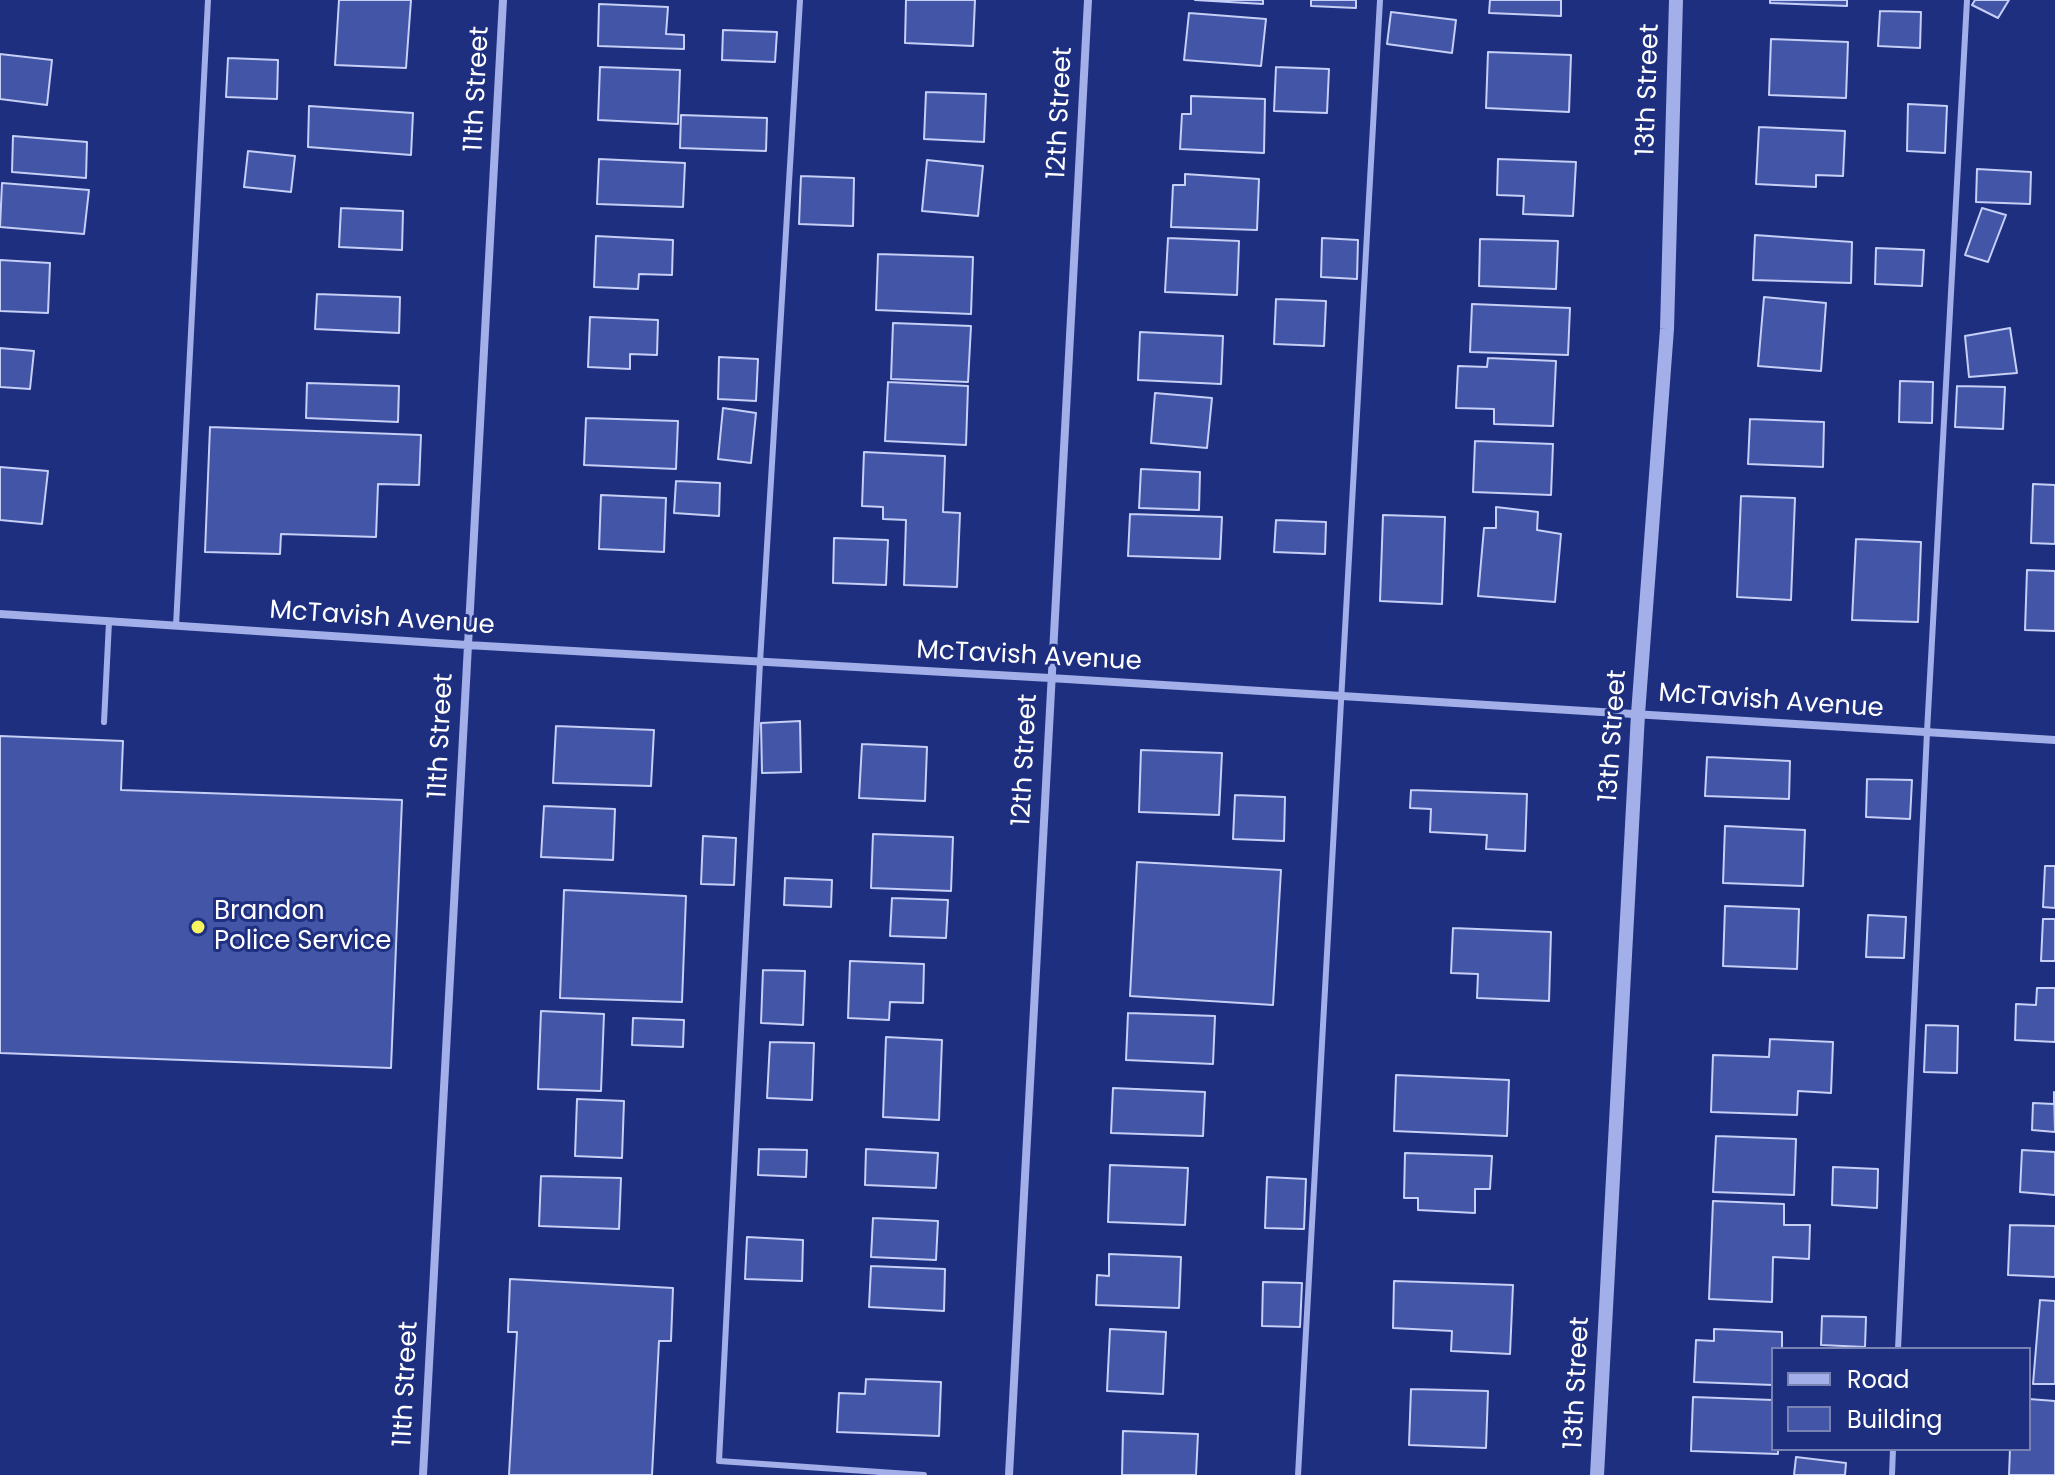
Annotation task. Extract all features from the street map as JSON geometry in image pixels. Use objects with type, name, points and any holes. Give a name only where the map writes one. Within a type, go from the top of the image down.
[{"type":"street","name":"11th Street","points":[[423,1475],[503,0]]},
{"type":"street","name":"12th Street","points":[[1009,1475],[1088,0]]},
{"type":"street","name":"13th Street","points":[[1597,1475],[1638,714],[1667,329],[1676,0]]},
{"type":"street","name":"McTavish Avenue","points":[[0,614],[2055,740]]},
{"type":"lane","points":[[176,626],[208,0]]},
{"type":"lane","points":[[800,0],[760,662],[719,1461],[924,1475]]},
{"type":"lane","points":[[1298,1475],[1380,0]]},
{"type":"lane","points":[[1898,1347],[1927,732],[1967,0]]},
{"type":"lane","points":[[104,722],[109,622]]},
{"type":"lane","points":[[1892,1475],[1893,1451]]},
{"type":"building","points":[[339,0],[411,0],[406,68],[335,65]]},
{"type":"building","points":[[906,0],[975,0],[973,46],[905,43]]},
{"type":"building","points":[[1195,0],[1263,0],[1263,4]]},
{"type":"building","points":[[1311,0],[1356,0],[1356,8],[1311,6]]},
{"type":"building","points":[[1490,0],[1561,0],[1561,16],[1489,13]]},
{"type":"building","points":[[1770,0],[1847,0],[1847,6],[1770,3]]},
{"type":"building","points":[[1975,0],[2009,0],[1998,18],[1972,5]]},
{"type":"building","points":[[599,4],[668,7],[666,34],[684,35],[684,49],[598,46]]},
{"type":"building","points":[[1880,11],[1921,12],[1920,48],[1878,46]]},
{"type":"building","points":[[1391,12],[1456,20],[1452,53],[1387,44]]},
{"type":"building","points":[[1189,13],[1266,19],[1261,66],[1184,60]]},
{"type":"building","points":[[723,30],[777,32],[775,62],[722,60]]},
{"type":"building","points":[[1771,39],[1848,42],[1846,98],[1769,95]]},
{"type":"building","points":[[1488,52],[1571,55],[1569,112],[1486,108]]},
{"type":"building","points":[[0,54],[52,60],[47,105],[0,99]]},
{"type":"building","points":[[228,58],[278,60],[277,99],[226,97]]},
{"type":"building","points":[[600,67],[680,70],[678,124],[598,120]]},
{"type":"building","points":[[1276,67],[1329,69],[1327,113],[1274,111]]},
{"type":"building","points":[[926,92],[986,94],[984,142],[924,139]]},
{"type":"building","points":[[1191,96],[1265,99],[1264,153],[1180,149],[1182,114],[1191,114]]},
{"type":"building","points":[[1908,104],[1947,106],[1945,153],[1907,151]]},
{"type":"building","points":[[309,106],[413,113],[411,155],[308,147]]},
{"type":"building","points":[[681,115],[767,118],[766,151],[680,148]]},
{"type":"building","points":[[1759,127],[1845,131],[1843,176],[1816,175],[1816,187],[1756,184]]},
{"type":"building","points":[[13,136],[87,142],[86,178],[12,172]]},
{"type":"building","points":[[248,151],[295,156],[291,192],[244,187]]},
{"type":"building","points":[[599,159],[685,163],[683,207],[597,204]]},
{"type":"building","points":[[1498,159],[1576,162],[1573,216],[1523,214],[1524,196],[1497,195]]},
{"type":"building","points":[[927,160],[983,166],[978,216],[922,211]]},
{"type":"building","points":[[1977,169],[2031,172],[2030,204],[1976,202]]},
{"type":"building","points":[[1185,174],[1259,179],[1257,230],[1171,227],[1173,185],[1185,185]]},
{"type":"building","points":[[801,176],[854,178],[853,226],[799,224]]},
{"type":"building","points":[[2,183],[89,190],[84,234],[0,227]]},
{"type":"building","points":[[341,208],[403,211],[402,250],[339,247]]},
{"type":"building","points":[[1982,208],[2006,215],[1988,262],[1965,255]]},
{"type":"building","points":[[1755,235],[1852,242],[1851,283],[1753,280]]},
{"type":"building","points":[[596,236],[673,240],[672,275],[639,274],[638,289],[594,287]]},
{"type":"building","points":[[1168,238],[1239,241],[1237,295],[1165,292]]},
{"type":"building","points":[[1322,238],[1358,240],[1357,279],[1321,277]]},
{"type":"building","points":[[1480,239],[1558,241],[1556,289],[1479,286]]},
{"type":"building","points":[[1876,248],[1924,250],[1922,286],[1875,284]]},
{"type":"building","points":[[878,254],[973,257],[971,314],[876,310]]},
{"type":"building","points":[[0,260],[50,263],[48,313],[0,311]]},
{"type":"building","points":[[317,294],[400,297],[399,333],[315,329]]},
{"type":"building","points":[[1764,297],[1826,303],[1821,371],[1758,366]]},
{"type":"building","points":[[1276,299],[1326,301],[1324,346],[1274,344]]},
{"type":"building","points":[[1472,304],[1570,308],[1568,355],[1470,352]]},
{"type":"building","points":[[590,317],[658,320],[657,355],[630,354],[630,369],[588,367]]},
{"type":"building","points":[[893,323],[971,326],[968,382],[891,379]]},
{"type":"building","points":[[2010,328],[2017,373],[1969,377],[1965,336]]},
{"type":"building","points":[[1140,332],[1223,336],[1221,384],[1138,380]]},
{"type":"building","points":[[0,348],[34,351],[30,389],[0,387]]},
{"type":"building","points":[[719,357],[758,359],[756,401],[718,399]]},
{"type":"building","points":[[1488,358],[1556,361],[1553,426],[1494,424],[1494,409],[1456,408],[1458,366],[1487,367]]},
{"type":"building","points":[[1900,381],[1933,382],[1932,423],[1899,422]]},
{"type":"building","points":[[888,382],[968,386],[966,445],[885,441]]},
{"type":"building","points":[[307,383],[399,386],[398,422],[306,418]]},
{"type":"building","points":[[1957,386],[2005,387],[2003,429],[1955,427]]},
{"type":"building","points":[[1155,393],[1212,398],[1207,448],[1151,443]]},
{"type":"building","points":[[723,408],[756,413],[751,463],[718,459]]},
{"type":"building","points":[[586,418],[678,421],[676,469],[584,465]]},
{"type":"building","points":[[1750,419],[1824,422],[1823,467],[1748,464]]},
{"type":"building","points":[[210,427],[421,435],[419,485],[378,484],[376,537],[281,534],[280,554],[205,552]]},
{"type":"building","points":[[1475,441],[1553,444],[1551,495],[1473,492]]},
{"type":"building","points":[[864,452],[945,456],[943,512],[960,513],[957,587],[904,585],[906,520],[883,519],[883,507],[862,506]]},
{"type":"building","points":[[0,467],[48,471],[42,524],[0,520]]},
{"type":"building","points":[[1141,469],[1200,472],[1199,510],[1139,508]]},
{"type":"building","points":[[676,481],[720,483],[719,516],[674,513]]},
{"type":"building","points":[[2033,484],[2055,485],[2055,544],[2031,543]]},
{"type":"building","points":[[601,495],[666,498],[664,552],[599,549]]},
{"type":"building","points":[[1741,496],[1795,498],[1791,600],[1737,597]]},
{"type":"building","points":[[1496,507],[1538,512],[1537,530],[1561,534],[1555,602],[1478,596],[1484,528],[1496,528]]},
{"type":"building","points":[[1130,514],[1222,517],[1220,559],[1128,556]]},
{"type":"building","points":[[1383,515],[1445,517],[1442,604],[1380,601]]},
{"type":"building","points":[[1276,520],[1326,522],[1325,554],[1274,552]]},
{"type":"building","points":[[834,538],[888,540],[886,585],[833,583]]},
{"type":"building","points":[[1856,539],[1921,542],[1918,622],[1852,620]]},
{"type":"building","points":[[2027,570],[2055,571],[2055,631],[2025,630]]},
{"type":"building","points":[[800,721],[801,772],[762,773],[761,723]]},
{"type":"building","points":[[556,726],[654,730],[651,786],[553,783]]},
{"type":"building","name":"Brandon Police Service","points":[[0,736],[123,741],[121,790],[402,800],[391,1068],[0,1053]]},
{"type":"building","points":[[862,744],[927,747],[925,801],[859,798]]},
{"type":"building","points":[[1141,750],[1222,753],[1219,815],[1139,812]]},
{"type":"building","points":[[1707,757],[1790,761],[1789,799],[1705,796]]},
{"type":"building","points":[[1867,779],[1912,780],[1910,819],[1866,817]]},
{"type":"building","points":[[1411,790],[1527,794],[1525,851],[1486,849],[1487,835],[1430,832],[1431,809],[1410,808]]},
{"type":"building","points":[[1235,795],[1285,797],[1284,841],[1233,839]]},
{"type":"building","points":[[544,806],[615,809],[613,860],[541,857]]},
{"type":"building","points":[[1725,826],[1805,830],[1803,886],[1723,883]]},
{"type":"building","points":[[873,834],[953,837],[951,891],[871,888]]},
{"type":"building","points":[[703,836],[736,838],[734,885],[701,884]]},
{"type":"building","points":[[1137,862],[1281,870],[1273,1005],[1130,996]]},
{"type":"building","points":[[2045,866],[2055,866],[2055,908],[2043,907]]},
{"type":"building","points":[[785,878],[832,880],[831,907],[784,905]]},
{"type":"building","points":[[564,890],[686,896],[682,1002],[560,998]]},
{"type":"building","points":[[892,898],[948,900],[946,938],[890,936]]},
{"type":"building","points":[[1725,906],[1799,909],[1797,969],[1723,966]]},
{"type":"building","points":[[1868,915],[1906,917],[1904,958],[1866,957]]},
{"type":"building","points":[[2043,919],[2055,919],[2055,961],[2041,961]]},
{"type":"building","points":[[1453,928],[1551,932],[1549,1001],[1477,998],[1478,974],[1451,973]]},
{"type":"building","points":[[850,961],[924,964],[923,1003],[890,1002],[889,1020],[848,1018]]},
{"type":"building","points":[[763,970],[805,971],[803,1025],[761,1023]]},
{"type":"building","points":[[2037,988],[2055,988],[2055,1042],[2015,1040],[2016,1004],[2036,1005]]},
{"type":"building","points":[[541,1011],[604,1014],[601,1091],[538,1089]]},
{"type":"building","points":[[1128,1013],[1215,1016],[1213,1064],[1126,1060]]},
{"type":"building","points":[[633,1018],[684,1020],[683,1047],[632,1045]]},
{"type":"building","points":[[1926,1025],[1958,1026],[1957,1073],[1924,1072]]},
{"type":"building","points":[[886,1037],[942,1040],[939,1120],[883,1117]]},
{"type":"building","points":[[1770,1039],[1833,1042],[1831,1093],[1798,1091],[1797,1115],[1711,1112],[1713,1055],[1769,1057]]},
{"type":"building","points":[[770,1042],[814,1043],[812,1100],[767,1098]]},
{"type":"building","points":[[1396,1075],[1509,1080],[1507,1136],[1394,1131]]},
{"type":"building","points":[[1113,1088],[1205,1092],[1203,1136],[1111,1133]]},
{"type":"building","points":[[2054,1092],[2055,1132],[2032,1130],[2033,1103],[2054,1104]]},
{"type":"building","points":[[577,1099],[624,1101],[622,1158],[575,1156]]},
{"type":"building","points":[[1716,1136],[1796,1139],[1794,1195],[1713,1192]]},
{"type":"building","points":[[759,1149],[807,1150],[806,1177],[758,1175]]},
{"type":"building","points":[[866,1149],[938,1153],[936,1188],[865,1185]]},
{"type":"building","points":[[2022,1150],[2055,1152],[2055,1195],[2020,1192]]},
{"type":"building","points":[[1405,1153],[1492,1156],[1490,1189],[1475,1189],[1475,1213],[1418,1210],[1418,1198],[1404,1198]]},
{"type":"building","points":[[1110,1165],[1188,1168],[1185,1225],[1108,1222]]},
{"type":"building","points":[[1833,1167],[1878,1169],[1877,1208],[1832,1205]]},
{"type":"building","points":[[541,1176],[621,1178],[619,1229],[539,1226]]},
{"type":"building","points":[[1267,1177],[1306,1179],[1304,1229],[1265,1228]]},
{"type":"building","points":[[1713,1201],[1784,1204],[1784,1225],[1810,1225],[1809,1259],[1773,1257],[1772,1302],[1709,1299]]},
{"type":"building","points":[[873,1218],[938,1221],[936,1260],[871,1257]]},
{"type":"building","points":[[2010,1225],[2055,1226],[2055,1277],[2008,1275]]},
{"type":"building","points":[[747,1237],[803,1240],[802,1281],[745,1279]]},
{"type":"building","points":[[1109,1254],[1181,1257],[1179,1308],[1096,1305],[1097,1275],[1109,1276]]},
{"type":"building","points":[[871,1266],[945,1269],[944,1311],[869,1307]]},
{"type":"building","points":[[510,1279],[673,1288],[671,1341],[659,1341],[652,1475],[509,1475],[517,1332],[508,1332]]},
{"type":"building","points":[[1394,1281],[1513,1285],[1510,1354],[1451,1351],[1452,1331],[1393,1328]]},
{"type":"building","points":[[1263,1282],[1302,1283],[1300,1327],[1262,1326]]},
{"type":"building","points":[[2040,1300],[2055,1301],[2055,1384],[2033,1384]]},
{"type":"building","points":[[1822,1316],[1866,1317],[1865,1347],[1821,1345]]},
{"type":"building","points":[[1110,1329],[1166,1332],[1163,1394],[1107,1391]]},
{"type":"building","points":[[1714,1329],[1782,1332],[1782,1347],[1771,1347],[1771,1385],[1694,1382],[1696,1340],[1714,1341]]},
{"type":"building","points":[[866,1379],[941,1382],[939,1436],[837,1432],[839,1393],[865,1394]]},
{"type":"building","points":[[1411,1389],[1488,1391],[1486,1448],[1409,1445]]},
{"type":"building","points":[[1693,1397],[1771,1400],[1771,1451],[1778,1451],[1778,1454],[1691,1451]]},
{"type":"building","points":[[2031,1399],[2055,1401],[2055,1475],[2009,1475],[2010,1451],[2031,1451]]},
{"type":"building","points":[[1123,1431],[1198,1434],[1196,1475],[1122,1475]]},
{"type":"building","points":[[1796,1457],[1846,1463],[1845,1475],[1794,1475]]},
{"type":"place","name":"Brandon Police Service","points":[[198,927]]}]
